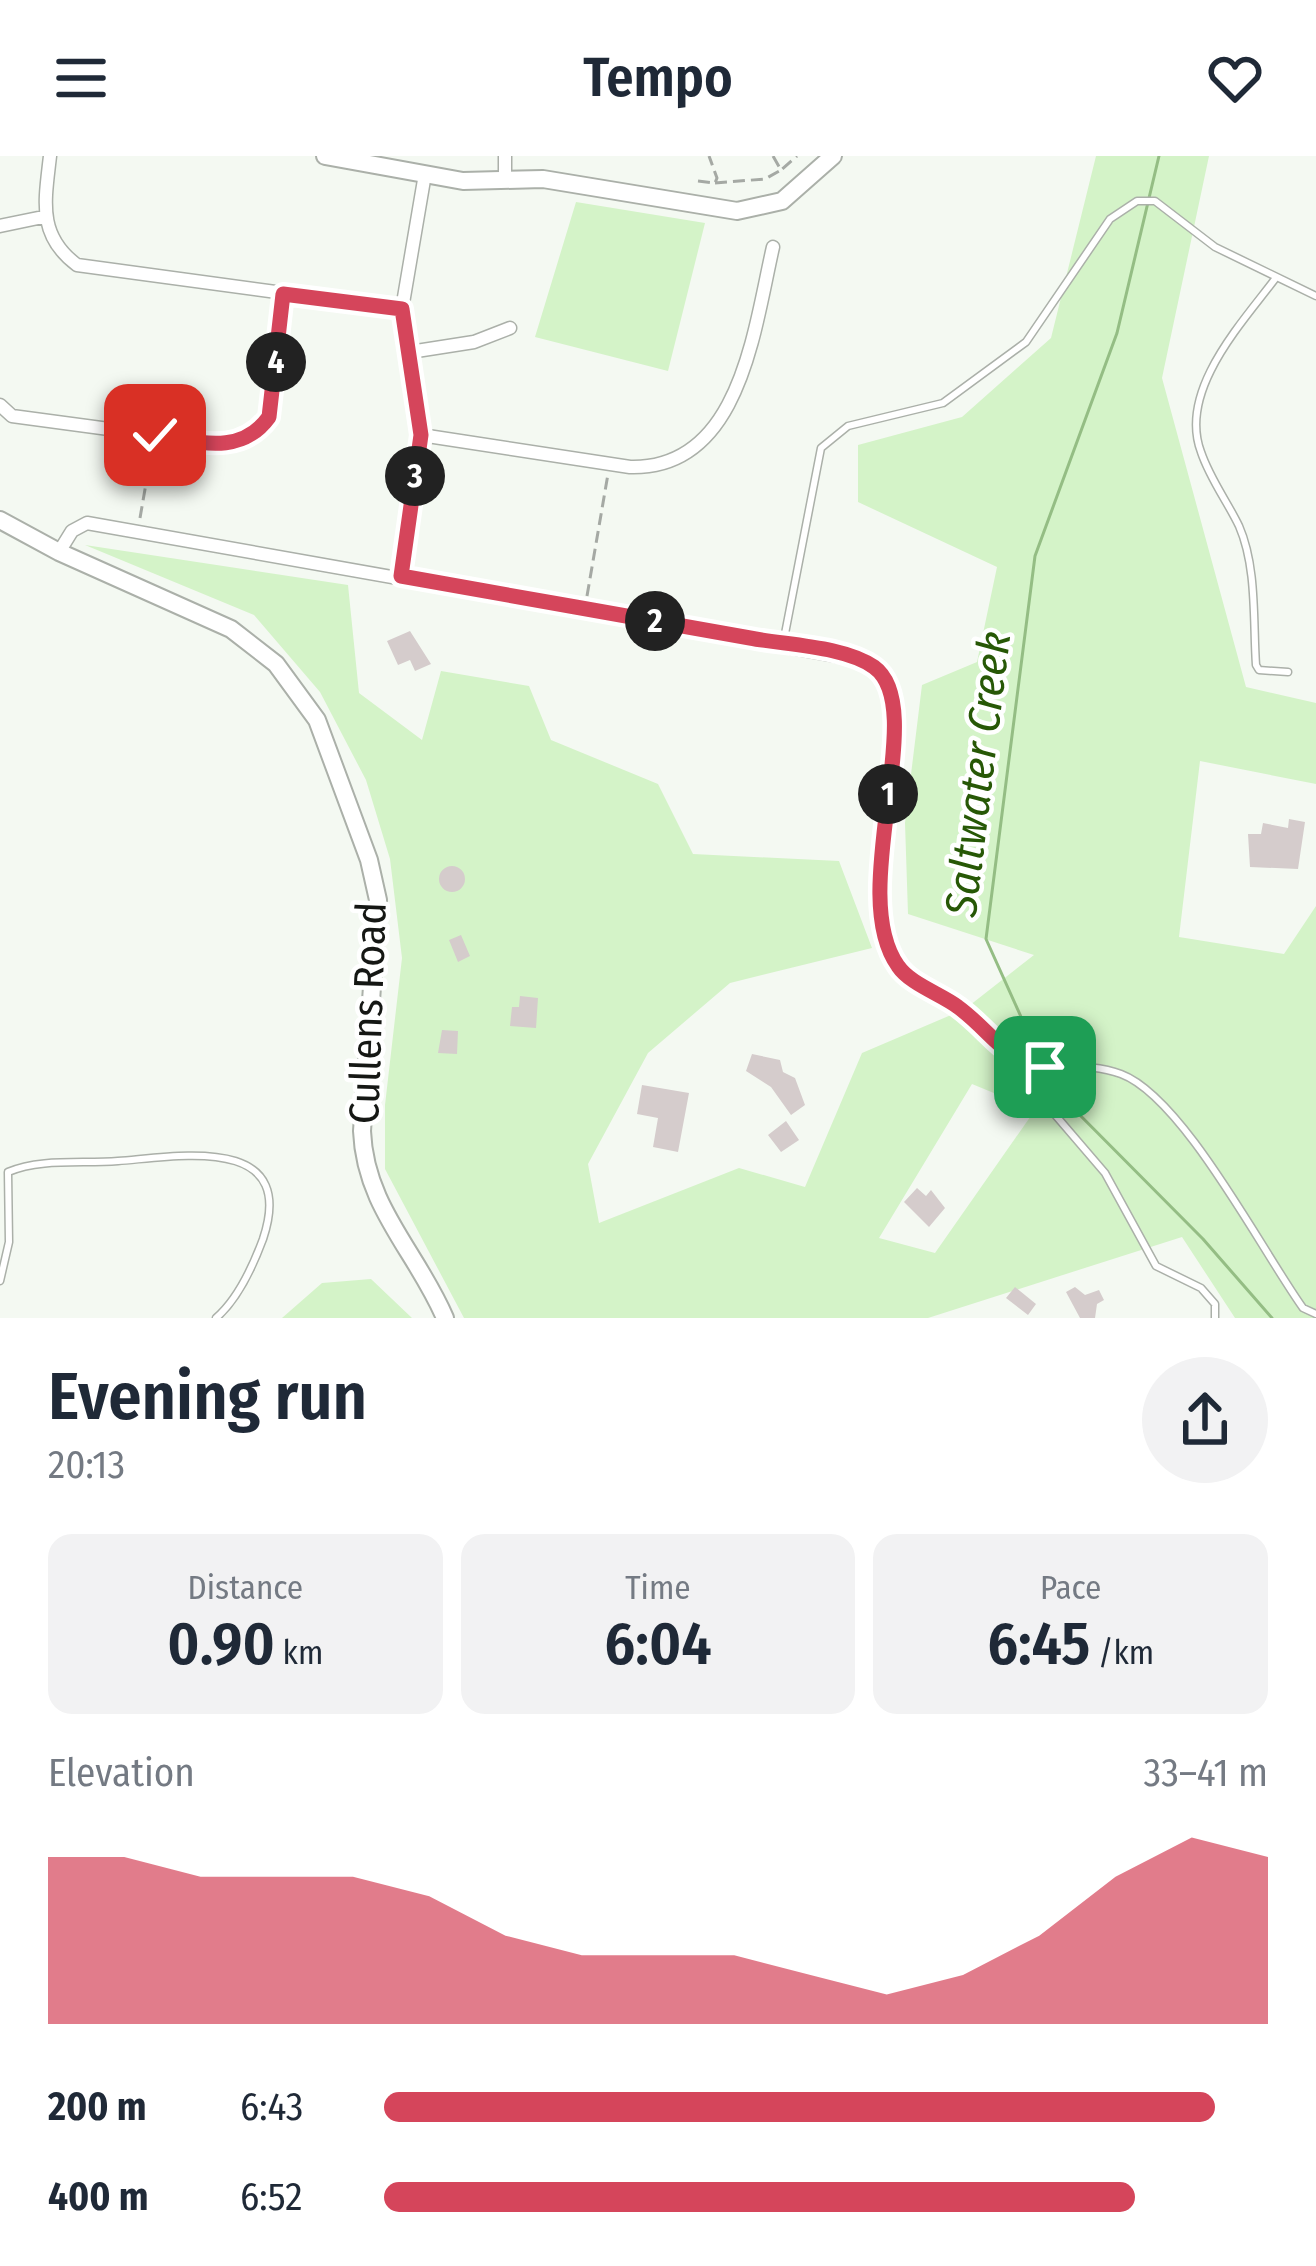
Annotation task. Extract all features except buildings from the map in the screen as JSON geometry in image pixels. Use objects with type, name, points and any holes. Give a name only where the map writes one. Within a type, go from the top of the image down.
[{"type":"main road","points":[[325,156],[425,174],[543,179],[737,211],[782,201],[833,156]]},
{"type":"main road","name":"Cullens Road","points":[[0,520],[59,552],[231,629],[276,664],[317,720],[369,860],[378,900],[362,1131],[366,1169],[384,1217],[446,1318]]},
{"type":"street","points":[[50,156],[43,218],[60,252],[77,265],[402,309]]},
{"type":"street","points":[[505,180],[506,156]]},
{"type":"street","points":[[401,576],[421,435],[402,309],[425,174]]},
{"type":"street","points":[[0,226],[43,218]]},
{"type":"street","points":[[421,435],[609,464],[659,468],[686,458],[712,434],[748,357],[773,247]]},
{"type":"street","points":[[0,405],[12,416],[228,445],[246,440],[269,417],[283,294]]},
{"type":"street","points":[[410,352],[474,342],[510,328]]},
{"type":"street","points":[[59,552],[72,531],[87,523],[783,644],[875,668],[885,680],[896,727],[877,886],[880,913],[898,967]]},
{"type":"lane","points":[[783,644],[821,448],[848,426],[943,403],[1026,342],[1110,219],[1137,201],[1155,201],[1215,247],[1316,296]]},
{"type":"lane","points":[[1275,279],[1236,330],[1201,391],[1198,446],[1240,528],[1250,569],[1256,665],[1259,670],[1288,672]]},
{"type":"lane","points":[[898,967],[959,1007],[1018,1063],[1033,1089],[1105,1173],[1156,1265],[1201,1288],[1215,1304],[1215,1318]]},
{"type":"lane","points":[[1018,1063],[1124,1074],[1160,1103],[1204,1157],[1303,1308],[1316,1314]]},
{"type":"lane","points":[[0,1281],[10,1243],[8,1172],[26,1165],[183,1151],[231,1156],[262,1183],[270,1217],[255,1263],[216,1318]]},
{"type":"path","points":[[709,156],[718,170],[715,183]]},
{"type":"path","points":[[773,156],[781,170]]},
{"type":"path","points":[[698,181],[765,179],[797,156]]},
{"type":"path","points":[[140,518],[153,447]]},
{"type":"path","points":[[587,596],[609,464]]},
{"type":"green space","points":[[1096,156],[1209,156],[1162,378],[1246,687],[1316,703],[1316,784],[1200,761],[1179,937],[1284,954],[1316,906],[1316,1318],[1235,1318],[1182,1237],[928,1318],[464,1318],[385,1169],[385,1105],[402,958],[390,859],[366,780],[320,692],[254,615],[85,545],[348,585],[359,693],[422,740],[441,671],[529,686],[551,740],[658,784],[693,854],[839,861],[872,948],[730,983],[648,1053],[588,1164],[599,1223],[739,1168],[805,1187],[862,1053],[965,1009],[1034,955],[908,914],[905,823],[922,685],[977,662],[997,567],[858,502],[858,445],[962,417],[1051,338]],"holes":[[[972,1084],[1035,1110],[935,1253],[879,1238]]]},
{"type":"green space","points":[[576,202],[705,223],[668,371],[535,337]]},
{"type":"green space","points":[[371,1279],[412,1318],[282,1318],[322,1283]]},
{"type":"waterway","name":"Saltwater Creek","points":[[1159,156],[1117,333],[1035,556],[986,939],[1053,1088],[1203,1239],[1272,1318]]},
{"type":"route","points":[[155,435],[228,445],[246,440],[262,427],[269,417],[283,294],[402,309],[421,435],[401,576],[783,644],[860,660],[875,668],[891,695],[896,727],[877,886],[880,913],[898,967],[959,1007],[1018,1063],[1045,1067]]}]
